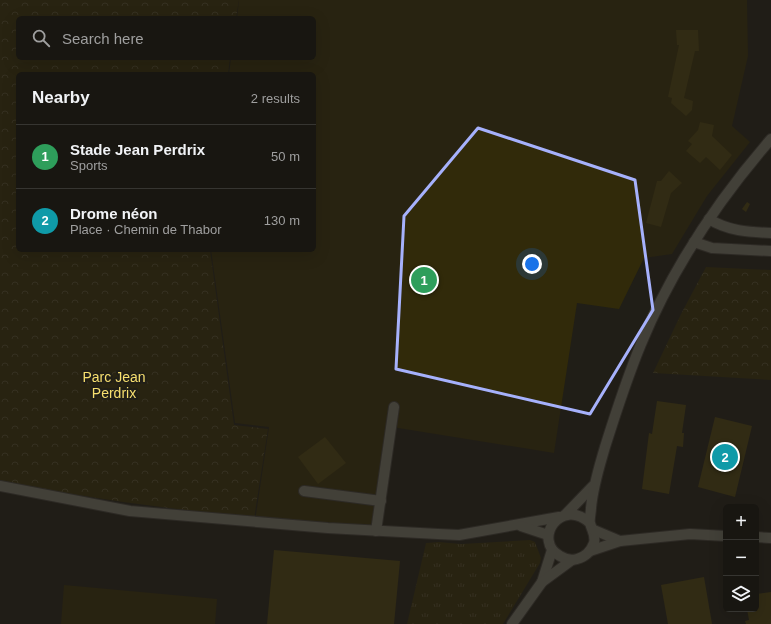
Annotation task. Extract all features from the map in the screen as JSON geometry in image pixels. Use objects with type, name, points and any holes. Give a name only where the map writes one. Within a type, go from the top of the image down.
[{"type":"street","points":[[590,551],[595,538],[592,527],[593,486],[626,384],[641,344],[657,309],[694,242],[722,200],[771,139]]},
{"type":"street","points":[[709,219],[727,228],[740,231],[771,233]]},
{"type":"street","points":[[694,242],[712,248],[771,251]]},
{"type":"street","points":[[376,531],[394,407]]},
{"type":"street","points":[[0,486],[130,511],[376,531],[459,535],[519,526],[575,514],[583,517],[592,527],[620,541]]},
{"type":"street","points":[[512,624],[542,582],[552,550],[548,535],[554,522],[593,486]]},
{"type":"street","points":[[304,491],[381,501]]},
{"type":"street","points":[[519,526],[548,535]]},
{"type":"street","points":[[552,550],[564,559],[572,560],[581,558],[590,551],[620,541],[690,534],[723,536]]},
{"type":"street","points":[[759,537],[771,538]]},
{"type":"street","points":[[542,582],[572,560]]},
{"type":"highlighted area","points":[[478,128],[635,180],[653,310],[590,414],[396,369],[404,216]]},
{"type":"green space","name":"Parc Jean Perdrix","points":[[0,0],[239,0],[236,16],[16,16],[16,60],[230,60],[228,72],[16,72],[16,252],[210,252],[234,425],[268,429],[254,519],[123,502],[0,483]]},
{"type":"green space","points":[[239,0],[747,0],[748,56],[732,126],[750,142],[707,196],[672,254],[644,258],[619,309],[577,303],[554,453],[392,427],[376,531],[255,521],[269,427],[235,423],[211,252],[316,252],[316,72],[229,72],[231,60],[316,60],[316,16],[237,16]]},
{"type":"green space","points":[[706,267],[771,270],[771,380],[653,373],[681,314]]},
{"type":"green space","points":[[530,540],[535,542],[541,558],[540,563],[503,624],[407,624],[426,543],[439,542],[461,544]]},
{"type":"green space","points":[[64,585],[217,599],[215,624],[61,624]]},
{"type":"building","points":[[676,30],[698,30],[699,51],[695,51],[684,98],[693,101],[692,110],[686,116],[671,103],[672,98],[668,97],[679,45],[677,45]]},
{"type":"building","points":[[700,122],[714,125],[712,136],[732,155],[720,170],[706,157],[700,163],[686,151],[692,144],[688,141],[698,130]]},
{"type":"building","points":[[669,171],[682,183],[671,193],[661,227],[646,223],[657,181],[661,181]]},
{"type":"building","points":[[747,202],[750,204],[746,212],[742,209]]},
{"type":"building","points":[[657,401],[686,405],[682,433],[684,433],[683,447],[677,446],[669,494],[642,489],[649,433],[652,434]]},
{"type":"building","points":[[715,417],[752,426],[735,497],[698,487]]},
{"type":"building","points":[[325,437],[346,463],[318,484],[298,457]]},
{"type":"building","points":[[274,550],[400,561],[394,624],[267,624]]},
{"type":"building","points":[[704,577],[712,624],[668,624],[661,585]]},
{"type":"building","points":[[771,592],[771,624],[746,624],[745,621],[749,620],[748,612],[759,612],[759,594]]},
{"type":"place","name":"Stade Jean Perdrix","points":[[424,280]]},
{"type":"place","name":"Drome néon","points":[[725,457]]}]
